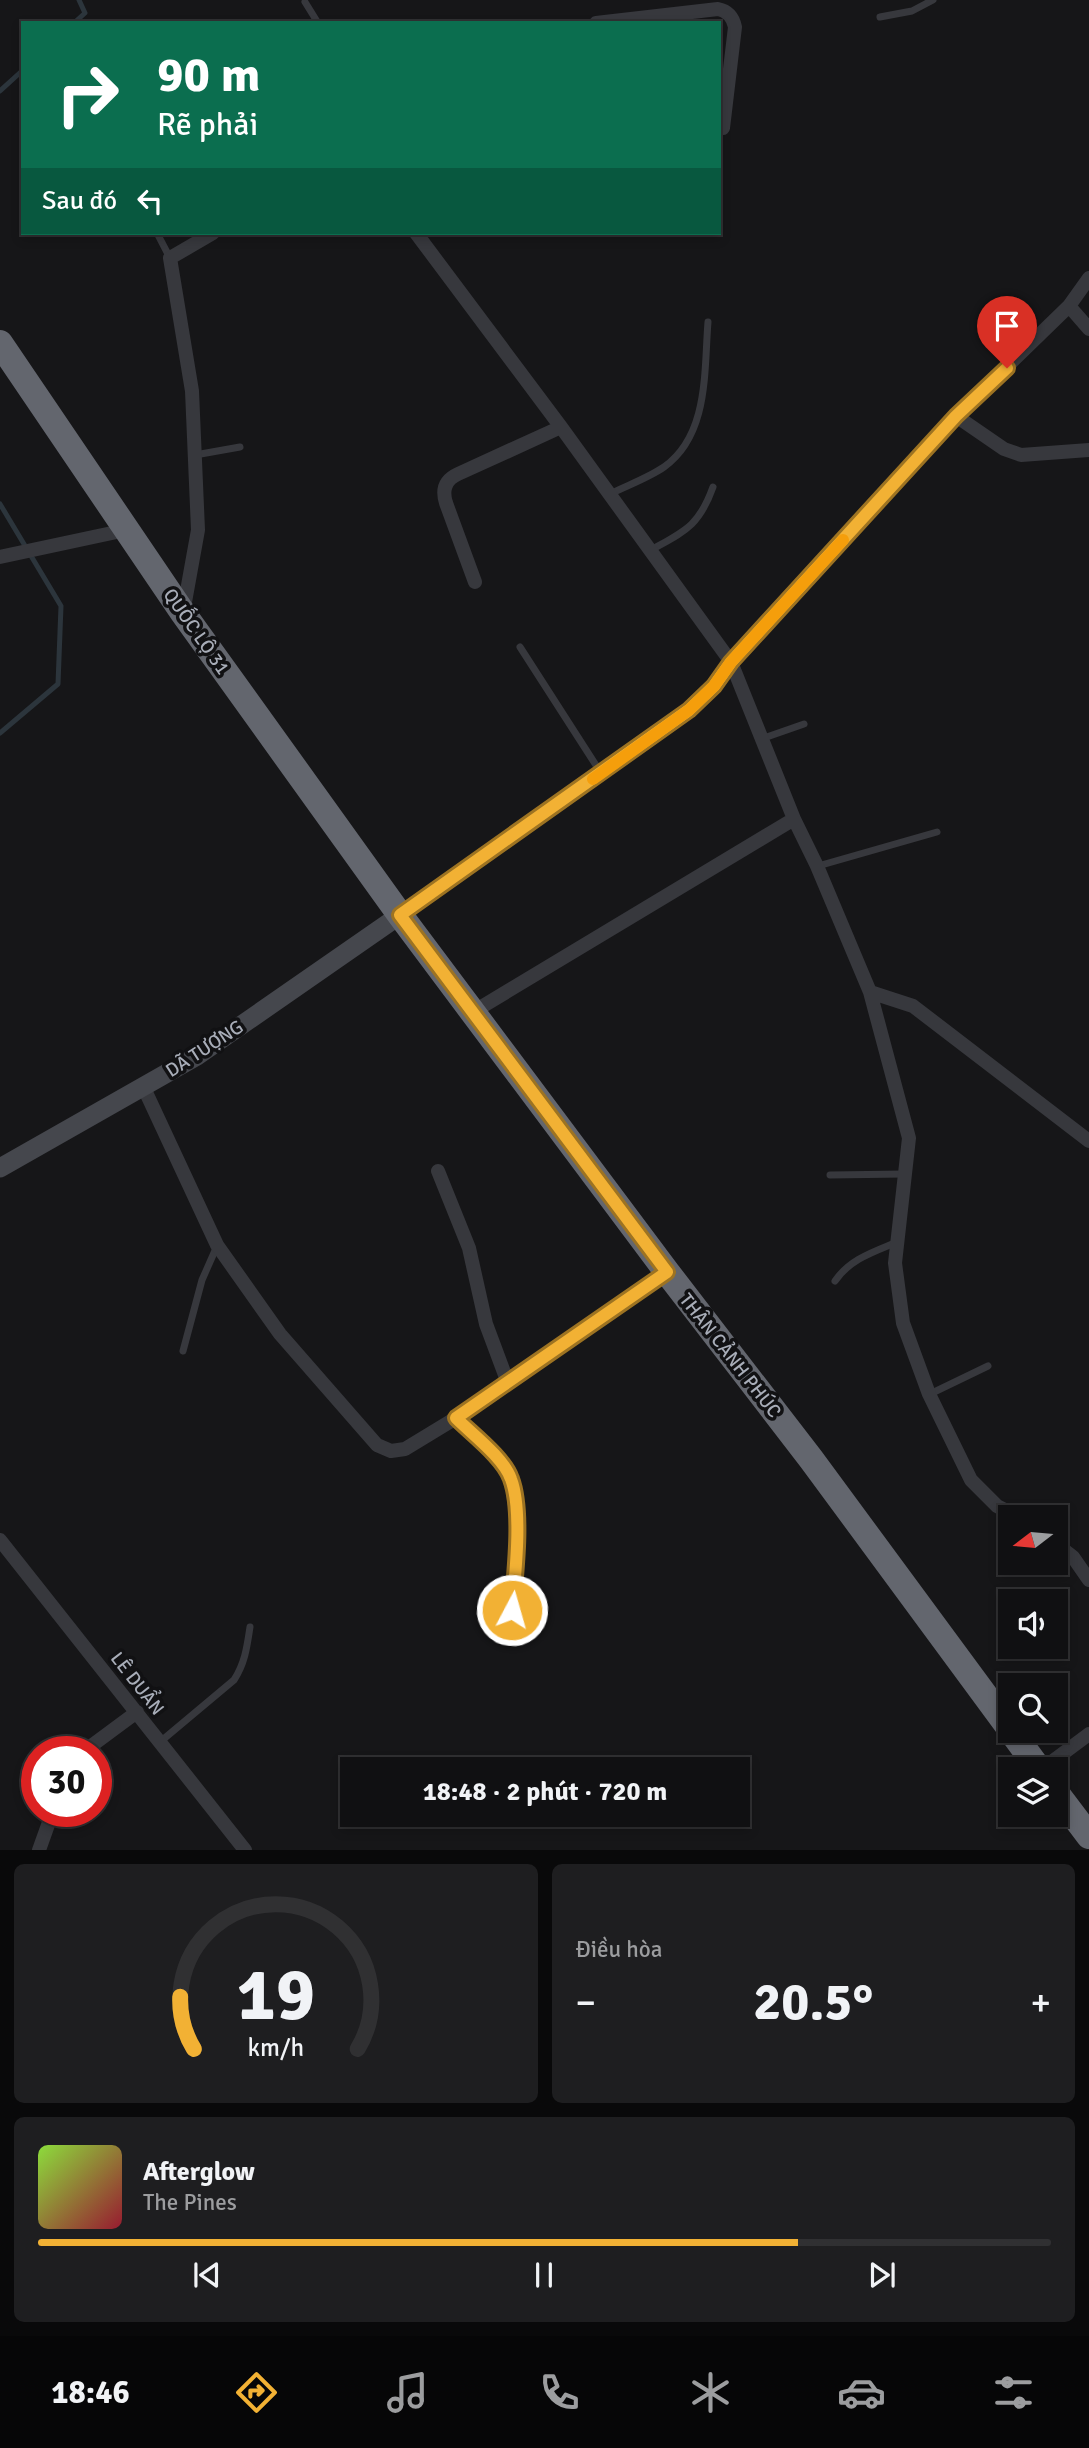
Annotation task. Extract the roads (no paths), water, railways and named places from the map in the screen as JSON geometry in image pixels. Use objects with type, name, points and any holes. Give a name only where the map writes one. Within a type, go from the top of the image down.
[{"type":"highway","name":"QUỐC LỘ 31","points":[[0,343],[183,613],[400,915]]},
{"type":"highway","name":"THÂN CẢNH PHÚC","points":[[400,915],[667,1272],[811,1459],[998,1714]]},
{"type":"highway","name":"THÂN CẢNH PHÚC","points":[[1020,1743],[1031,1757]]},
{"type":"highway","points":[[1068,1808],[1089,1836]]},
{"type":"street","points":[[613,21],[718,9],[727,12],[735,27],[723,128]]},
{"type":"street","points":[[183,613],[198,530],[192,391],[170,258],[210,235]]},
{"type":"street","points":[[417,235],[731,662],[760,739],[870,992],[909,1138],[895,1263],[903,1323],[929,1394],[971,1480],[998,1507]]},
{"type":"street","points":[[400,915],[689,710],[714,686],[731,662],[956,416],[1069,306],[1089,278]]},
{"type":"street","points":[[1069,306],[1089,329]]},
{"type":"street","points":[[956,416],[1004,449],[1021,455],[1089,450]]},
{"type":"street","points":[[475,582],[443,495],[448,481],[561,427]]},
{"type":"street","points":[[3,556],[125,530]]},
{"type":"street","points":[[472,1012],[794,819]]},
{"type":"street","name":"DÃ TƯỢNG","points":[[0,1168],[197,1056],[400,915]]},
{"type":"street","points":[[870,992],[913,1006],[1089,1141]]},
{"type":"street","points":[[143,1086],[217,1245],[280,1334],[377,1445],[391,1451],[405,1449],[456,1418],[667,1272]]},
{"type":"street","points":[[438,1171],[469,1248],[486,1324],[508,1383]]},
{"type":"street","points":[[456,1418],[498,1459],[511,1478],[516,1514],[516,1555],[510,1630]]},
{"type":"street","name":"LÊ DUẨN","points":[[0,1541],[245,1850]]},
{"type":"street","points":[[1068,1554],[1089,1580]]},
{"type":"street","points":[[105,1736],[137,1712]]},
{"type":"street","points":[[1057,1757],[1089,1734]]},
{"type":"street","points":[[38,1850],[47,1827]]},
{"type":"lane","points":[[880,17],[912,11],[933,0]]},
{"type":"lane","points":[[305,2],[317,21]]},
{"type":"lane","points":[[158,235],[170,258]]},
{"type":"lane","points":[[610,494],[663,468],[688,442],[700,407],[708,322]]},
{"type":"lane","points":[[195,455],[240,447]]},
{"type":"lane","points":[[650,550],[693,524],[706,505],[713,487]]},
{"type":"lane","points":[[520,647],[601,774]]},
{"type":"lane","points":[[760,739],[804,724]]},
{"type":"lane","points":[[817,866],[937,832]]},
{"type":"lane","points":[[830,1175],[905,1174]]},
{"type":"lane","points":[[835,1281],[852,1262],[897,1241]]},
{"type":"lane","points":[[183,1352],[202,1280],[217,1245]]},
{"type":"lane","points":[[929,1394],[988,1366]]},
{"type":"lane","points":[[160,1742],[234,1680],[247,1652],[250,1627]]},
{"type":"waterway","points":[[76,21],[85,13],[79,0]]},
{"type":"waterway","points":[[0,91],[21,72]]},
{"type":"waterway","points":[[0,504],[61,606],[58,684],[0,733]]}]
